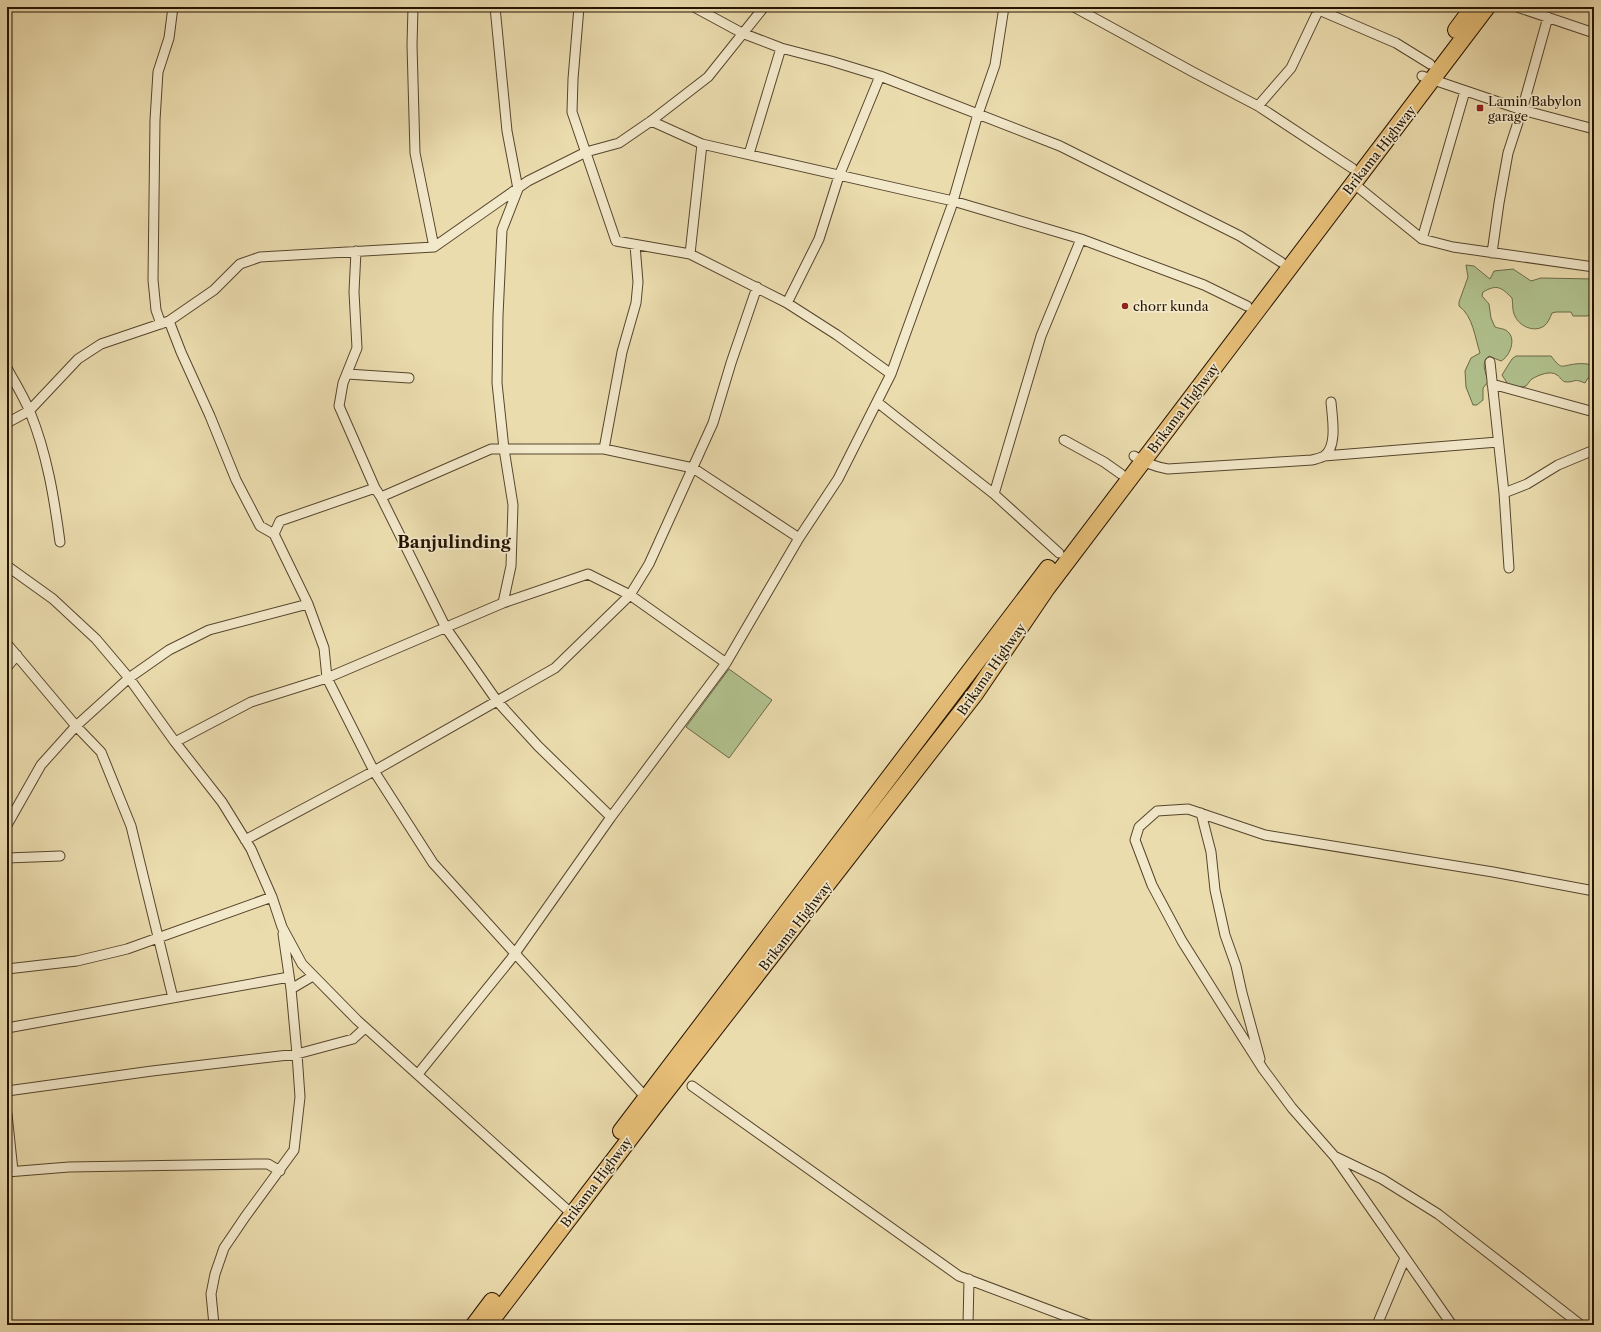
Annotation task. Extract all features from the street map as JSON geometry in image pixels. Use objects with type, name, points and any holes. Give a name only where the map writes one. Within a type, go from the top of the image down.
[{"type":"highway","name":"Brikama Highway","points":[[488,1325],[568,1211],[1059,554],[1121,474],[1138,459],[1407,104],[1473,7]]},
{"type":"highway","name":"Brikama Highway","points":[[1428,73],[1487,7]]},
{"type":"highway","name":"Brikama Highway","points":[[650,1102],[975,694],[1047,588],[1247,306],[1352,176]]},
{"type":"highway","name":"Brikama Highway","points":[[474,1325],[568,1211]]},
{"type":"street","points":[[173,7],[169,38],[158,72],[154,120],[153,280],[156,310],[181,352],[210,416],[236,480],[260,526],[274,534],[308,604],[324,648],[327,678],[374,771],[434,863],[650,1102]]},
{"type":"street","points":[[413,7],[412,53],[416,153],[424,204],[434,247]]},
{"type":"street","points":[[495,7],[507,131],[518,189],[502,230],[498,316],[497,383],[504,448],[513,505],[512,566],[502,604]]},
{"type":"street","points":[[578,7],[572,112],[616,241],[690,254],[787,303],[837,335],[892,374]]},
{"type":"street","points":[[694,7],[742,33],[780,48],[831,61],[880,76],[1060,146],[1240,236],[1281,262]]},
{"type":"street","points":[[7,423],[30,410],[78,359],[101,344],[165,323],[214,290],[240,264],[260,256],[434,247],[528,181],[586,152],[619,143],[652,121],[708,77],[764,7]]},
{"type":"street","points":[[418,1074],[515,954],[611,817],[726,663],[799,538],[838,479],[892,374],[953,201],[978,114],[995,65],[1004,7]]},
{"type":"street","points":[[1074,7],[1258,106],[1352,176],[1422,239],[1453,247],[1594,267]]},
{"type":"street","points":[[1517,7],[1594,33]]},
{"type":"street","points":[[1258,106],[1291,68],[1317,8],[1396,42],[1428,73],[1465,91],[1522,110],[1594,129]]},
{"type":"street","points":[[1492,253],[1508,153],[1522,110],[1548,17]]},
{"type":"street","points":[[749,154],[780,48]]},
{"type":"street","points":[[787,303],[819,239],[839,176],[880,76]]},
{"type":"street","points":[[1422,239],[1465,91]]},
{"type":"street","points":[[652,121],[702,144],[953,201],[1081,239],[1204,285],[1247,306]]},
{"type":"street","points":[[690,254],[702,144]]},
{"type":"street","points":[[994,494],[1040,336],[1081,239]]},
{"type":"street","points":[[604,448],[622,352],[636,303],[638,282],[635,245]]},
{"type":"street","points":[[356,251],[354,292],[357,348],[343,383],[338,406],[375,488],[381,497],[446,628],[497,701],[538,746],[611,817]]},
{"type":"street","points":[[245,840],[374,771],[555,668],[630,595],[649,564],[713,423],[756,287]]},
{"type":"street","points":[[1490,362],[1504,493],[1509,568]]},
{"type":"street","points":[[7,368],[30,410],[54,493],[60,542]]},
{"type":"street","points":[[347,374],[409,378]]},
{"type":"street","points":[[1492,384],[1594,412]]},
{"type":"street","points":[[878,402],[994,494],[1059,554]]},
{"type":"street","points":[[1324,456],[1330,449],[1333,442],[1331,402]]},
{"type":"street","points":[[1064,440],[1104,462],[1121,474]]},
{"type":"street","points":[[1138,459],[1159,468],[1168,469],[1312,460],[1324,456],[1498,442]]},
{"type":"street","points":[[381,497],[491,449],[604,448],[693,468],[799,538]]},
{"type":"street","points":[[1504,493],[1527,484],[1558,465],[1594,450]]},
{"type":"street","points":[[274,534],[280,521],[375,488]]},
{"type":"street","points":[[7,566],[53,599],[96,640],[129,678],[175,742],[222,802],[251,849],[272,897],[282,927],[302,964],[365,1028],[418,1074],[568,1211]]},
{"type":"street","points":[[175,742],[251,702],[327,678],[502,604],[588,574],[630,595],[726,663]]},
{"type":"street","points":[[7,825],[41,765],[76,726],[129,678],[169,650],[209,630],[308,604]]},
{"type":"street","points":[[7,644],[76,726],[101,752],[116,785],[131,826],[157,938],[173,998]]},
{"type":"street","points":[[7,667],[17,655]]},
{"type":"street","points":[[1452,1325],[1335,1157],[1292,1108],[1263,1069],[1182,941],[1152,885],[1135,840],[1139,827],[1157,811],[1188,809],[1265,836],[1493,872],[1594,890]]},
{"type":"street","points":[[1201,814],[1211,852],[1215,890],[1225,935],[1236,966],[1263,1069]]},
{"type":"street","points":[[7,858],[60,856]]},
{"type":"street","points":[[7,969],[77,961],[127,949],[272,897]]},
{"type":"street","points":[[214,1325],[211,1294],[215,1274],[224,1248],[294,1150],[300,1097],[291,989],[282,927]]},
{"type":"street","points":[[291,989],[313,976]]},
{"type":"street","points":[[7,1028],[289,977]]},
{"type":"street","points":[[7,1091],[159,1070],[297,1054],[352,1039],[365,1028]]},
{"type":"street","points":[[692,1086],[952,1271],[968,1279],[1089,1325]]},
{"type":"street","points":[[7,1114],[10,1172],[69,1167],[255,1164],[268,1164],[280,1171]]},
{"type":"street","points":[[1335,1157],[1382,1179],[1438,1214],[1581,1325]]},
{"type":"street","points":[[1377,1325],[1406,1258]]},
{"type":"street","points":[[968,1279],[968,1325]]},
{"type":"green space","points":[[1466,265],[1474,266],[1490,279],[1494,271],[1513,269],[1531,281],[1541,278],[1594,279],[1594,313],[1587,316],[1573,316],[1571,312],[1552,313],[1544,326],[1536,329],[1531,329],[1517,320],[1513,312],[1512,298],[1505,291],[1495,287],[1483,292],[1482,296],[1489,304],[1491,318],[1495,327],[1504,329],[1509,333],[1512,344],[1507,356],[1501,361],[1489,356],[1486,359],[1484,368],[1488,382],[1483,388],[1483,400],[1477,405],[1473,405],[1466,387],[1465,371],[1471,358],[1480,353],[1470,321],[1464,310],[1459,306],[1468,277]]},
{"type":"green space","points":[[1516,356],[1551,356],[1559,365],[1562,366],[1575,364],[1594,365],[1594,379],[1588,378],[1585,383],[1576,380],[1565,382],[1558,376],[1548,373],[1535,377],[1530,380],[1526,386],[1509,386],[1502,375],[1512,359]]},
{"type":"green space","points":[[729,669],[772,700],[729,758],[686,727]]},
{"type":"place","name":"Lamin Babylon garage","points":[[1480,108]]},
{"type":"place","name":"chorr kunda","points":[[1125,306]]},
{"type":"district","name":"Banjulinding","points":[[454,542]]}]
